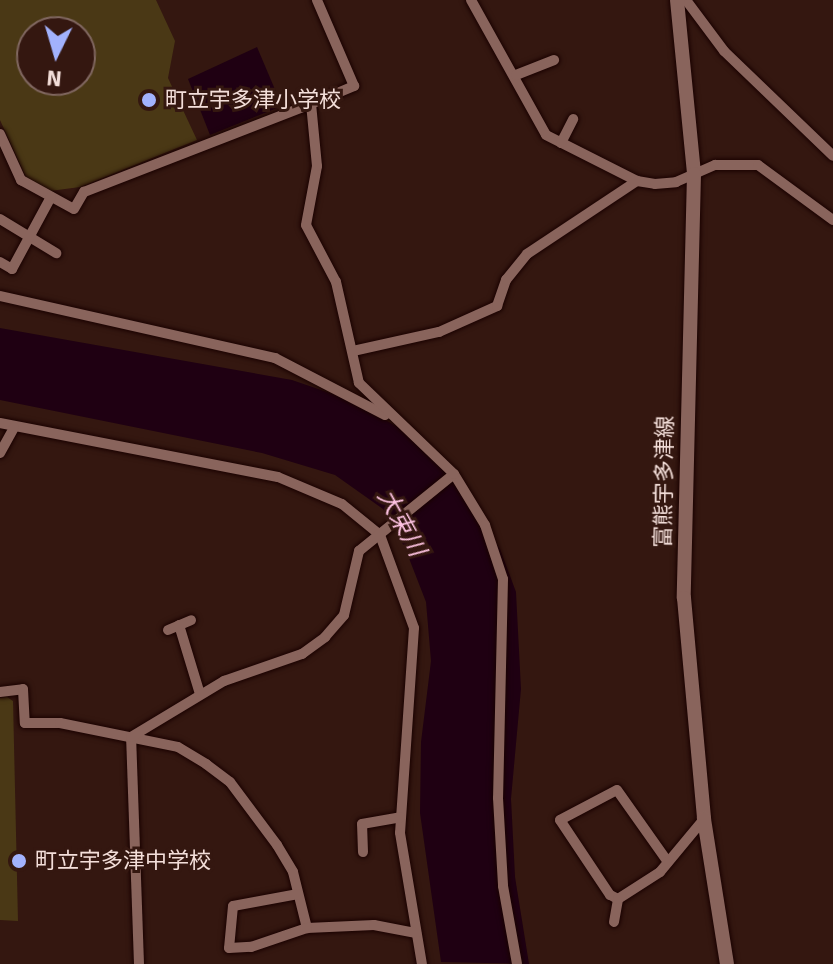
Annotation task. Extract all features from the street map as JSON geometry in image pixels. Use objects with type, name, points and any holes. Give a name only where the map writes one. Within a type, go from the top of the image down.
[{"type":"main road","name":"富熊宇多津線","points":[[677,0],[694,174],[684,598],[704,819],[727,964]]},
{"type":"street","points":[[0,134],[21,180],[74,209],[84,192],[354,86],[317,0]]},
{"type":"street","points":[[471,0],[516,75],[546,135],[637,181],[676,182],[715,165],[758,165],[833,220]]},
{"type":"street","points":[[686,0],[724,51],[833,156]]},
{"type":"street","points":[[516,75],[554,60]]},
{"type":"street","points":[[311,104],[317,166],[306,225],[336,282],[359,383],[453,475],[485,525],[503,579],[498,798],[503,886],[517,964]]},
{"type":"street","points":[[561,143],[573,119]]},
{"type":"street","points":[[353,351],[439,332],[497,306],[506,280],[527,254],[637,181]]},
{"type":"street","points":[[0,262],[12,269],[51,197]]},
{"type":"street","points":[[0,219],[56,253]]},
{"type":"street","points":[[0,296],[275,358],[397,421]]},
{"type":"street","points":[[0,423],[278,477],[329,497],[383,532],[414,628],[400,817],[422,964]]},
{"type":"street","points":[[0,453],[14,428]]},
{"type":"street","points":[[131,737],[200,694],[302,654],[325,637],[344,615],[359,551],[453,475]]},
{"type":"street","points":[[168,630],[191,620]]},
{"type":"street","points":[[179,625],[200,694]]},
{"type":"street","points":[[0,692],[23,689],[25,723],[60,723],[178,747],[230,782],[293,872],[307,928]]},
{"type":"street","points":[[131,737],[139,964]]},
{"type":"street","points":[[618,899],[610,895],[560,820],[617,790],[668,862]]},
{"type":"street","points":[[363,852],[362,824],[400,817]]},
{"type":"street","points":[[614,922],[618,899],[668,862],[704,819]]},
{"type":"street","points":[[298,894],[233,906],[229,948],[251,947],[307,928],[374,925],[416,933]]},
{"type":"shaded area","points":[[0,0],[156,0],[175,41],[168,78],[197,140],[80,187],[50,191],[26,177],[0,120]]},
{"type":"shaded area","points":[[7,697],[13,701],[18,921],[0,920],[0,698]]},
{"type":"water","points":[[257,47],[282,106],[210,135],[188,79]]},
{"type":"water","name":"大束川","points":[[0,328],[292,380],[350,400],[403,430],[441,460],[500,549],[516,592],[521,689],[511,799],[515,877],[529,964],[441,962],[420,813],[421,742],[431,661],[426,602],[405,548],[383,509],[335,475],[262,453],[0,400]]},
{"type":"place","name":"町立宇多津小学校","points":[[149,100]]},
{"type":"place","name":"町立宇多津中学校","points":[[19,861]]}]
